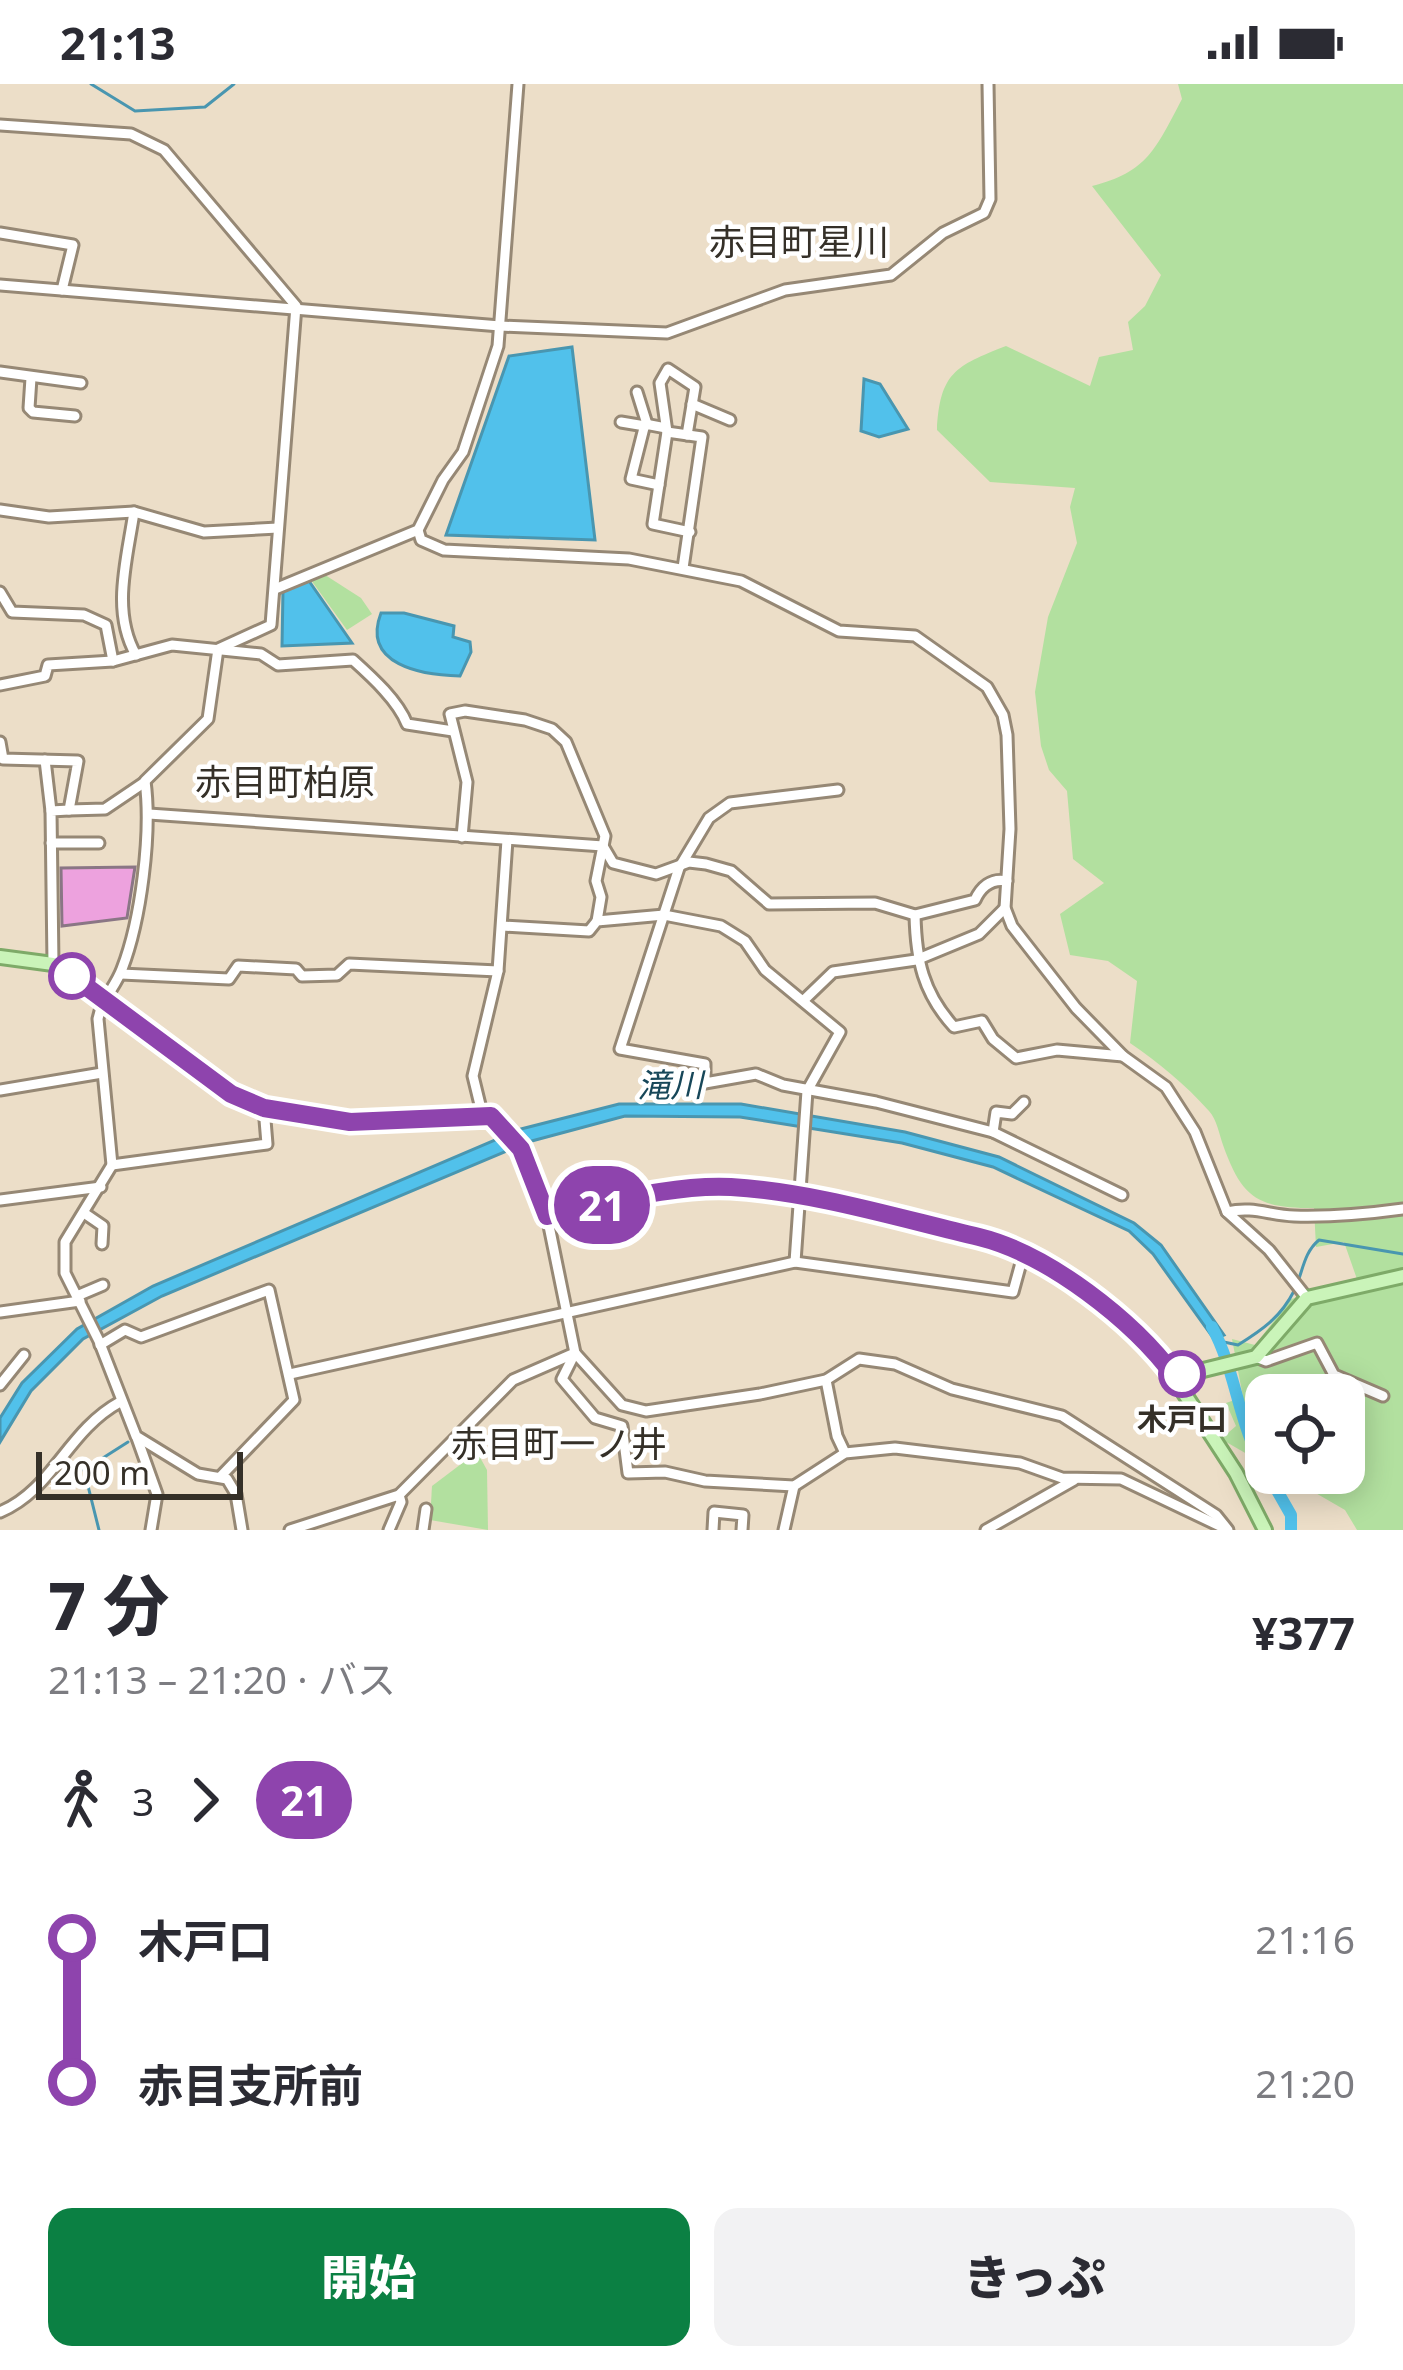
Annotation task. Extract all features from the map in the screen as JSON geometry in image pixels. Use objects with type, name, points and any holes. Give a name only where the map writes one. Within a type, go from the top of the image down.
[{"type":"main road","points":[[2,959],[53,964],[231,1094],[264,1108],[373,1122],[482,1113],[501,1124],[521,1149],[547,1216],[692,1189],[730,1187],[800,1197],[979,1237],[1024,1252],[1128,1325],[1175,1377],[1265,1530]]},
{"type":"main road","points":[[1175,1377],[1249,1358],[1305,1296],[1403,1276]]},
{"type":"street","points":[[275,589],[418,530],[442,480],[464,452],[498,346],[518,84]]},
{"type":"street","points":[[0,285],[500,326],[667,333],[785,290],[891,275],[943,232],[987,210],[988,84]]},
{"type":"street","points":[[0,125],[131,134],[164,150],[296,305],[271,625],[218,650]]},
{"type":"street","points":[[0,233],[73,245],[62,290]]},
{"type":"street","points":[[687,435],[695,387],[668,369],[660,382],[667,430],[653,524],[689,532]]},
{"type":"street","points":[[0,372],[81,383]]},
{"type":"street","points":[[32,378],[29,408],[33,412],[75,416]]},
{"type":"street","points":[[637,392],[646,425],[631,479],[659,485]]},
{"type":"street","points":[[692,404],[730,420]]},
{"type":"street","points":[[621,422],[702,437],[683,568]]},
{"type":"street","points":[[0,510],[49,518],[134,512],[204,532],[278,527]]},
{"type":"street","points":[[134,512],[121,614],[124,633],[136,655]]},
{"type":"street","points":[[418,530],[421,540],[444,550],[629,560],[741,581],[839,631],[915,636],[987,688],[1003,715],[1007,735],[1005,908],[1012,926],[1076,1008],[1184,1110],[1227,1212],[1269,1250],[1305,1296]]},
{"type":"street","points":[[0,592],[12,612]]},
{"type":"street","points":[[0,617],[12,612],[84,615],[106,625],[113,662]]},
{"type":"street","points":[[0,685],[45,676],[48,664],[113,662],[172,645],[261,654],[278,665],[353,660],[387,699],[401,707],[407,724],[453,731]]},
{"type":"street","points":[[50,812],[105,809],[145,782],[208,719],[218,650]]},
{"type":"street","points":[[462,837],[467,782],[450,714],[525,720],[552,729],[566,742],[605,836],[596,881],[601,898],[597,921],[590,932],[502,926]]},
{"type":"street","points":[[0,742],[2,772]]},
{"type":"street","points":[[3,759],[78,761],[69,810]]},
{"type":"street","points":[[45,760],[53,964]]},
{"type":"street","points":[[145,782],[149,814],[121,974],[101,1001],[102,1073],[112,1165],[63,1253],[65,1273],[100,1343],[157,1495],[151,1530]]},
{"type":"street","points":[[838,790],[730,803],[709,818],[679,868],[620,1049],[705,1064],[706,1083],[756,1074],[808,1096],[876,1102],[993,1132],[1121,1195]]},
{"type":"street","points":[[149,814],[603,846]]},
{"type":"street","points":[[482,1113],[473,1076],[498,971],[507,840]]},
{"type":"street","points":[[51,843],[99,843]]},
{"type":"street","points":[[603,846],[613,863],[640,872],[656,874],[689,862],[731,871],[769,904],[875,903],[915,915],[974,901],[980,888],[998,879],[1006,881]]},
{"type":"street","points":[[805,999],[833,972],[916,960],[980,934],[1005,908]]},
{"type":"street","points":[[597,921],[664,915],[721,926],[745,941],[765,970],[840,1032],[808,1096],[796,1262]]},
{"type":"street","points":[[915,915],[921,981],[954,1027],[982,1021],[1008,1055],[1057,1049],[1123,1056]]},
{"type":"street","points":[[121,974],[229,979],[238,966],[337,976],[349,964],[498,971]]},
{"type":"street","points":[[0,1090],[102,1073]]},
{"type":"street","points":[[993,1132],[996,1112],[1012,1114],[1024,1102]]},
{"type":"street","points":[[112,1165],[267,1144],[264,1108]]},
{"type":"street","points":[[0,1200],[101,1187]]},
{"type":"street","points":[[1227,1212],[1252,1206],[1286,1216],[1403,1210]]},
{"type":"street","points":[[85,1213],[116,1233]]},
{"type":"street","points":[[547,1216],[575,1353],[622,1405],[646,1411],[826,1380],[859,1359],[895,1364],[952,1389],[1062,1416],[1216,1515],[1227,1529]]},
{"type":"street","points":[[102,1244],[104,1226]]},
{"type":"street","points":[[290,1374],[796,1262],[1013,1292],[1024,1252]]},
{"type":"street","points":[[0,1312],[79,1299],[103,1285]]},
{"type":"street","points":[[100,1343],[125,1330],[141,1337],[269,1290],[293,1400],[221,1476]]},
{"type":"street","points":[[1249,1358],[1266,1360],[1317,1342],[1334,1375],[1383,1396]]},
{"type":"street","points":[[575,1353],[562,1379],[595,1418],[622,1426],[628,1473],[622,1490]]},
{"type":"street","points":[[290,1530],[398,1495],[513,1380],[575,1353]]},
{"type":"street","points":[[0,1385],[24,1355]]},
{"type":"street","points":[[826,1380],[845,1453]]},
{"type":"street","points":[[0,1511],[26,1499],[91,1418],[120,1402]]},
{"type":"street","points":[[136,1436],[198,1474],[221,1476],[233,1486],[242,1530]]},
{"type":"street","points":[[628,1473],[665,1472],[705,1480],[794,1486],[845,1453],[895,1448],[1020,1463],[1074,1480],[1121,1479],[1227,1529]]},
{"type":"street","points":[[986,1530],[1074,1480]]},
{"type":"street","points":[[784,1530],[794,1486]]},
{"type":"street","points":[[388,1530],[400,1502],[398,1495]]},
{"type":"street","points":[[422,1530],[426,1509]]},
{"type":"street","points":[[712,1530],[714,1512],[743,1515],[742,1530]]},
{"type":"green space","points":[[1178,84],[1403,84],[1403,1530],[1357,1530],[1345,1510],[1317,1494],[1365,1494],[1365,1374],[1245,1374],[1245,1453],[1221,1439],[1236,1426],[1226,1403],[1243,1397],[1232,1339],[1255,1345],[1291,1299],[1358,1282],[1344,1242],[1316,1247],[1314,1208],[1278,1206],[1245,1188],[1209,1111],[1130,1043],[1137,981],[1108,961],[1070,955],[1060,914],[1104,883],[1073,859],[1067,791],[1049,770],[1041,746],[1035,692],[1048,617],[1077,543],[1070,507],[1075,488],[990,482],[937,430],[942,396],[954,374],[1006,346],[1090,386],[1099,357],[1133,350],[1128,322],[1145,306],[1161,275],[1092,186],[1126,173],[1148,156],[1182,99]]},
{"type":"green space","points":[[322,573],[361,598],[372,614],[347,630],[311,580]]},
{"type":"green space","points":[[477,1452],[487,1470],[488,1530],[430,1520],[432,1486]]},
{"type":"water","points":[[572,347],[595,540],[446,535],[509,356]]},
{"type":"water","points":[[864,379],[880,384],[908,429],[879,437],[861,431]]},
{"type":"water","points":[[309,581],[352,643],[282,646],[283,590]]},
{"type":"water","points":[[381,613],[404,613],[454,626],[453,637],[470,642],[471,652],[460,676],[413,669],[387,656],[377,631]]},
{"type":"water","points":[[619,1104],[741,1104],[905,1132],[999,1157],[1134,1223],[1161,1245],[1224,1335],[1214,1339],[1153,1254],[1129,1231],[993,1167],[902,1143],[740,1117],[625,1116],[528,1142],[162,1296],[83,1339],[31,1391],[0,1442],[0,1418],[22,1383],[77,1329],[153,1286],[521,1129]]},
{"type":"building","points":[[135,867],[127,918],[62,926],[61,868]]},
{"type":"waterway","points":[[91,84],[135,111],[205,107],[234,84]]},
{"type":"waterway","points":[[1219,1341],[1238,1345],[1277,1316],[1319,1240],[1403,1254]]},
{"type":"waterway","name":"滝川","points":[[1212,1327],[1245,1423]]},
{"type":"waterway","points":[[99,1530],[84,1470],[128,1442]]},
{"type":"waterway","name":"滝川","points":[[1279,1494],[1291,1515],[1291,1530]]},
{"type":"bus line","name":"21","points":[[72,976],[231,1094],[264,1108],[350,1122],[491,1116],[521,1149],[547,1216],[692,1189],[730,1187],[800,1197],[979,1237],[1024,1252],[1047,1267],[1128,1325],[1175,1377],[1182,1374]]},
{"type":"place","name":"木戸口","points":[[1182,1374]]},
{"type":"district","name":"赤目町星川","points":[[799,242]]},
{"type":"district","name":"赤目町柏原","points":[[285,782]]},
{"type":"district","name":"赤目町一ノ井","points":[[559,1444]]}]
